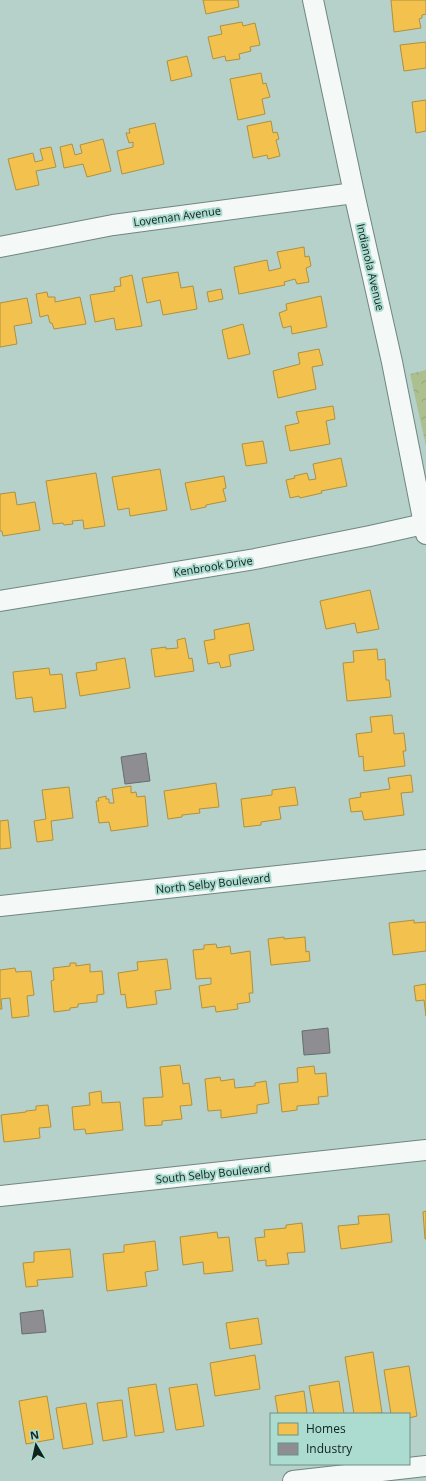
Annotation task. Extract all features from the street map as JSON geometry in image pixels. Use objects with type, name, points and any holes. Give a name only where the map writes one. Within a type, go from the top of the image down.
[{"type":"street","name":"Indianola Avenue","points":[[313,0],[392,362],[425,529]]},
{"type":"street","name":"Loveman Avenue","points":[[0,247],[113,225],[354,193]]},
{"type":"street","name":"Kenbrook Drive","points":[[0,601],[255,559],[370,536],[425,529]]},
{"type":"street","name":"North Selby Boulevard","points":[[0,906],[426,860]]},
{"type":"street","name":"South Selby Boulevard","points":[[0,1196],[426,1150]]},
{"type":"street","points":[[293,1481],[426,1466]]},
{"type":"green space","points":[[426,370],[426,446],[410,374]]},
{"type":"building: Homes","points":[[203,0],[238,0],[239,7],[206,14]]},
{"type":"building: Homes","points":[[391,0],[426,0],[426,14],[422,15],[422,18],[419,19],[421,28],[394,32]]},
{"type":"building: Homes","points":[[242,22],[243,26],[255,23],[260,45],[250,47],[251,51],[239,54],[240,59],[226,61],[225,56],[213,59],[208,37],[222,34],[220,26]]},
{"type":"building: Homes","points":[[426,42],[426,68],[404,71],[400,45]]},
{"type":"building: Homes","points":[[187,56],[192,76],[171,81],[167,61]]},
{"type":"building: Homes","points":[[261,73],[263,84],[266,83],[270,97],[262,99],[265,114],[238,120],[230,79]]},
{"type":"building: Homes","points":[[426,100],[426,131],[416,133],[412,102]]},
{"type":"building: Homes","points":[[271,121],[273,133],[277,132],[279,139],[276,140],[280,156],[268,159],[267,155],[253,158],[247,126]]},
{"type":"building: Homes","points":[[155,123],[164,164],[122,174],[117,151],[133,147],[133,142],[129,143],[126,133],[130,133],[129,129]]},
{"type":"building: Homes","points":[[103,139],[111,171],[87,177],[83,164],[64,168],[60,147],[72,144],[75,155],[82,153],[80,145]]},
{"type":"building: Homes","points":[[51,147],[56,167],[36,171],[39,185],[16,190],[8,159],[33,153],[35,162],[43,160],[40,149]]},
{"type":"building: Homes","points":[[304,247],[305,257],[309,256],[311,266],[306,268],[309,282],[297,284],[295,279],[284,282],[285,285],[239,294],[234,267],[267,260],[269,271],[281,268],[277,252]]},
{"type":"building: Homes","points":[[178,272],[181,288],[193,286],[197,309],[163,315],[160,300],[147,303],[142,278]]},
{"type":"building: Homes","points":[[132,275],[142,326],[116,330],[114,318],[95,322],[90,295],[115,291],[114,287],[121,286],[120,278]]},
{"type":"building: Homes","points":[[221,289],[223,299],[209,302],[207,292]]},
{"type":"building: Homes","points":[[47,292],[48,297],[55,297],[55,302],[80,297],[86,324],[54,329],[52,323],[50,323],[48,315],[40,317],[36,294]]},
{"type":"building: Homes","points":[[321,296],[327,327],[292,334],[291,326],[283,328],[279,313],[287,310],[286,304]]},
{"type":"building: Homes","points":[[27,298],[32,323],[14,326],[17,344],[0,347],[0,303]]},
{"type":"building: Homes","points":[[243,324],[250,354],[228,359],[222,330]]},
{"type":"building: Homes","points":[[319,349],[323,365],[312,367],[316,389],[278,398],[273,371],[300,364],[298,353]]},
{"type":"building: Homes","points":[[333,406],[335,419],[326,421],[330,444],[290,451],[285,426],[299,423],[296,412]]},
{"type":"building: Homes","points":[[263,441],[267,463],[246,466],[242,444]]},
{"type":"building: Homes","points":[[341,458],[347,486],[321,491],[322,493],[300,498],[299,496],[290,498],[286,480],[295,478],[294,476],[307,473],[309,480],[316,479],[313,464]]},
{"type":"building: Homes","points":[[160,469],[167,510],[130,516],[129,508],[118,510],[112,477]]},
{"type":"building: Homes","points":[[96,473],[105,526],[84,529],[83,520],[72,521],[73,524],[53,524],[46,481]]},
{"type":"building: Homes","points":[[224,476],[226,488],[223,489],[226,501],[191,510],[185,483]]},
{"type":"building: Homes","points":[[15,492],[17,505],[35,502],[40,530],[3,536],[2,531],[0,531],[0,494]]},
{"type":"building: Homes","points":[[370,590],[379,629],[357,633],[355,623],[326,629],[320,601]]},
{"type":"building: Homes","points":[[249,623],[254,650],[229,655],[231,666],[221,668],[219,662],[208,664],[204,641],[215,639],[214,630]]},
{"type":"building: Homes","points":[[185,638],[189,659],[192,658],[194,671],[155,677],[151,649],[166,647],[166,649],[178,648],[177,640]]},
{"type":"building: Homes","points":[[377,649],[378,660],[385,659],[386,680],[389,680],[391,697],[347,701],[343,663],[354,662],[353,651]]},
{"type":"building: Homes","points":[[125,658],[130,688],[80,696],[76,673],[97,670],[96,663]]},
{"type":"building: Homes","points":[[49,668],[50,675],[62,674],[66,708],[34,712],[32,697],[16,699],[13,672]]},
{"type":"building: Homes","points":[[392,715],[394,734],[404,733],[406,751],[403,751],[405,766],[364,771],[363,756],[359,757],[356,734],[372,732],[370,717]]},
{"type":"building: Homes","points":[[411,775],[413,792],[401,793],[404,815],[364,820],[362,811],[351,812],[349,799],[361,797],[360,793],[390,789],[388,778]]},
{"type":"building: Homes","points":[[216,783],[219,807],[199,809],[200,813],[182,815],[182,817],[168,819],[164,791]]},
{"type":"building: Homes","points":[[131,786],[131,793],[136,792],[137,797],[145,796],[148,826],[111,831],[109,822],[99,823],[96,801],[99,801],[98,798],[106,796],[106,799],[109,799],[109,803],[114,803],[112,789]]},
{"type":"building: Homes","points":[[69,787],[73,818],[51,821],[53,840],[37,842],[34,821],[46,819],[42,790]]},
{"type":"building: Homes","points":[[295,787],[298,805],[279,807],[281,819],[261,822],[261,825],[244,827],[241,799],[272,795],[272,790]]},
{"type":"building: Homes","points":[[8,820],[11,848],[0,849],[0,821]]},
{"type":"building: Homes","points":[[414,920],[414,923],[426,922],[426,951],[393,955],[389,923]]},
{"type":"building: Homes","points":[[284,937],[284,939],[305,937],[306,952],[309,951],[310,961],[271,965],[268,939]]},
{"type":"building: Homes","points":[[216,944],[217,948],[230,946],[231,954],[250,951],[253,993],[249,993],[250,1002],[237,1004],[238,1009],[216,1012],[215,1006],[202,1008],[199,986],[211,984],[211,978],[196,979],[193,950],[204,949],[204,945]]},
{"type":"building: Homes","points":[[167,959],[171,989],[155,991],[157,1004],[127,1008],[125,994],[121,995],[118,973],[138,970],[137,962]]},
{"type":"building: Homes","points":[[70,963],[76,963],[76,966],[90,964],[90,972],[102,971],[104,994],[97,995],[97,1002],[78,1004],[78,1007],[70,1008],[70,1010],[54,1012],[51,981],[54,980],[53,968],[70,966]]},
{"type":"building: Homes","points":[[15,968],[16,972],[31,971],[34,995],[27,996],[29,1016],[12,1018],[10,998],[1,999],[2,1009],[0,1009],[0,970]]},
{"type":"building: Homes","points":[[426,984],[426,1016],[424,1000],[416,1001],[414,986]]},
{"type":"building: Homes","points":[[180,1065],[183,1084],[189,1083],[192,1105],[180,1106],[182,1119],[162,1121],[162,1125],[145,1126],[143,1098],[163,1097],[160,1067]]},
{"type":"building: Homes","points":[[314,1066],[315,1074],[326,1073],[328,1096],[318,1097],[319,1104],[297,1106],[297,1110],[282,1112],[279,1084],[298,1082],[297,1068]]},
{"type":"building: Homes","points":[[220,1077],[221,1081],[234,1079],[235,1088],[255,1086],[255,1083],[266,1081],[269,1103],[257,1105],[257,1113],[221,1118],[221,1110],[208,1111],[205,1079]]},
{"type":"building: Homes","points":[[101,1091],[102,1103],[120,1102],[123,1130],[86,1134],[85,1129],[74,1130],[72,1107],[90,1105],[89,1093]]},
{"type":"building: Homes","points":[[48,1105],[51,1127],[39,1128],[40,1138],[4,1142],[1,1115],[36,1110],[36,1106]]},
{"type":"building: Homes","points":[[426,1211],[426,1239],[425,1239],[423,1212]]},
{"type":"building: Homes","points":[[389,1214],[392,1242],[341,1249],[338,1226],[359,1224],[358,1216]]},
{"type":"building: Homes","points":[[302,1223],[305,1252],[287,1253],[289,1264],[266,1266],[266,1260],[258,1261],[255,1238],[265,1237],[264,1230],[286,1228],[286,1225]]},
{"type":"building: Homes","points":[[217,1232],[218,1238],[229,1237],[233,1271],[204,1274],[203,1262],[183,1265],[180,1237]]},
{"type":"building: Homes","points":[[155,1241],[158,1270],[145,1272],[147,1286],[107,1291],[103,1254],[124,1252],[124,1245]]},
{"type":"building: Homes","points":[[70,1249],[73,1277],[37,1280],[38,1286],[26,1287],[23,1263],[34,1262],[34,1252]]},
{"type":"building: Homes","points":[[258,1318],[262,1344],[230,1349],[226,1323]]},
{"type":"building: Homes","points":[[373,1352],[382,1413],[354,1413],[345,1357]]},
{"type":"building: Homes","points":[[255,1355],[260,1389],[215,1396],[210,1363]]},
{"type":"building: Homes","points":[[409,1366],[417,1416],[410,1418],[410,1413],[391,1413],[384,1370]]},
{"type":"building: Homes","points":[[339,1381],[344,1413],[314,1413],[309,1386]]},
{"type":"building: Homes","points":[[156,1384],[164,1432],[135,1436],[128,1388]]},
{"type":"building: Homes","points":[[197,1384],[204,1426],[176,1430],[169,1388]]},
{"type":"building: Homes","points":[[304,1391],[307,1413],[278,1413],[275,1396]]},
{"type":"building: Homes","points":[[47,1396],[54,1439],[26,1444],[19,1401]]},
{"type":"building: Homes","points":[[122,1400],[127,1437],[103,1441],[97,1403]]},
{"type":"building: Homes","points":[[86,1403],[93,1444],[63,1449],[56,1408]]},
{"type":"building: Industry","points":[[146,753],[150,781],[125,784],[121,757]]},
{"type":"building: Industry","points":[[328,1028],[330,1053],[304,1055],[302,1031]]},
{"type":"building: Industry","points":[[43,1310],[46,1332],[22,1334],[20,1313]]}]
